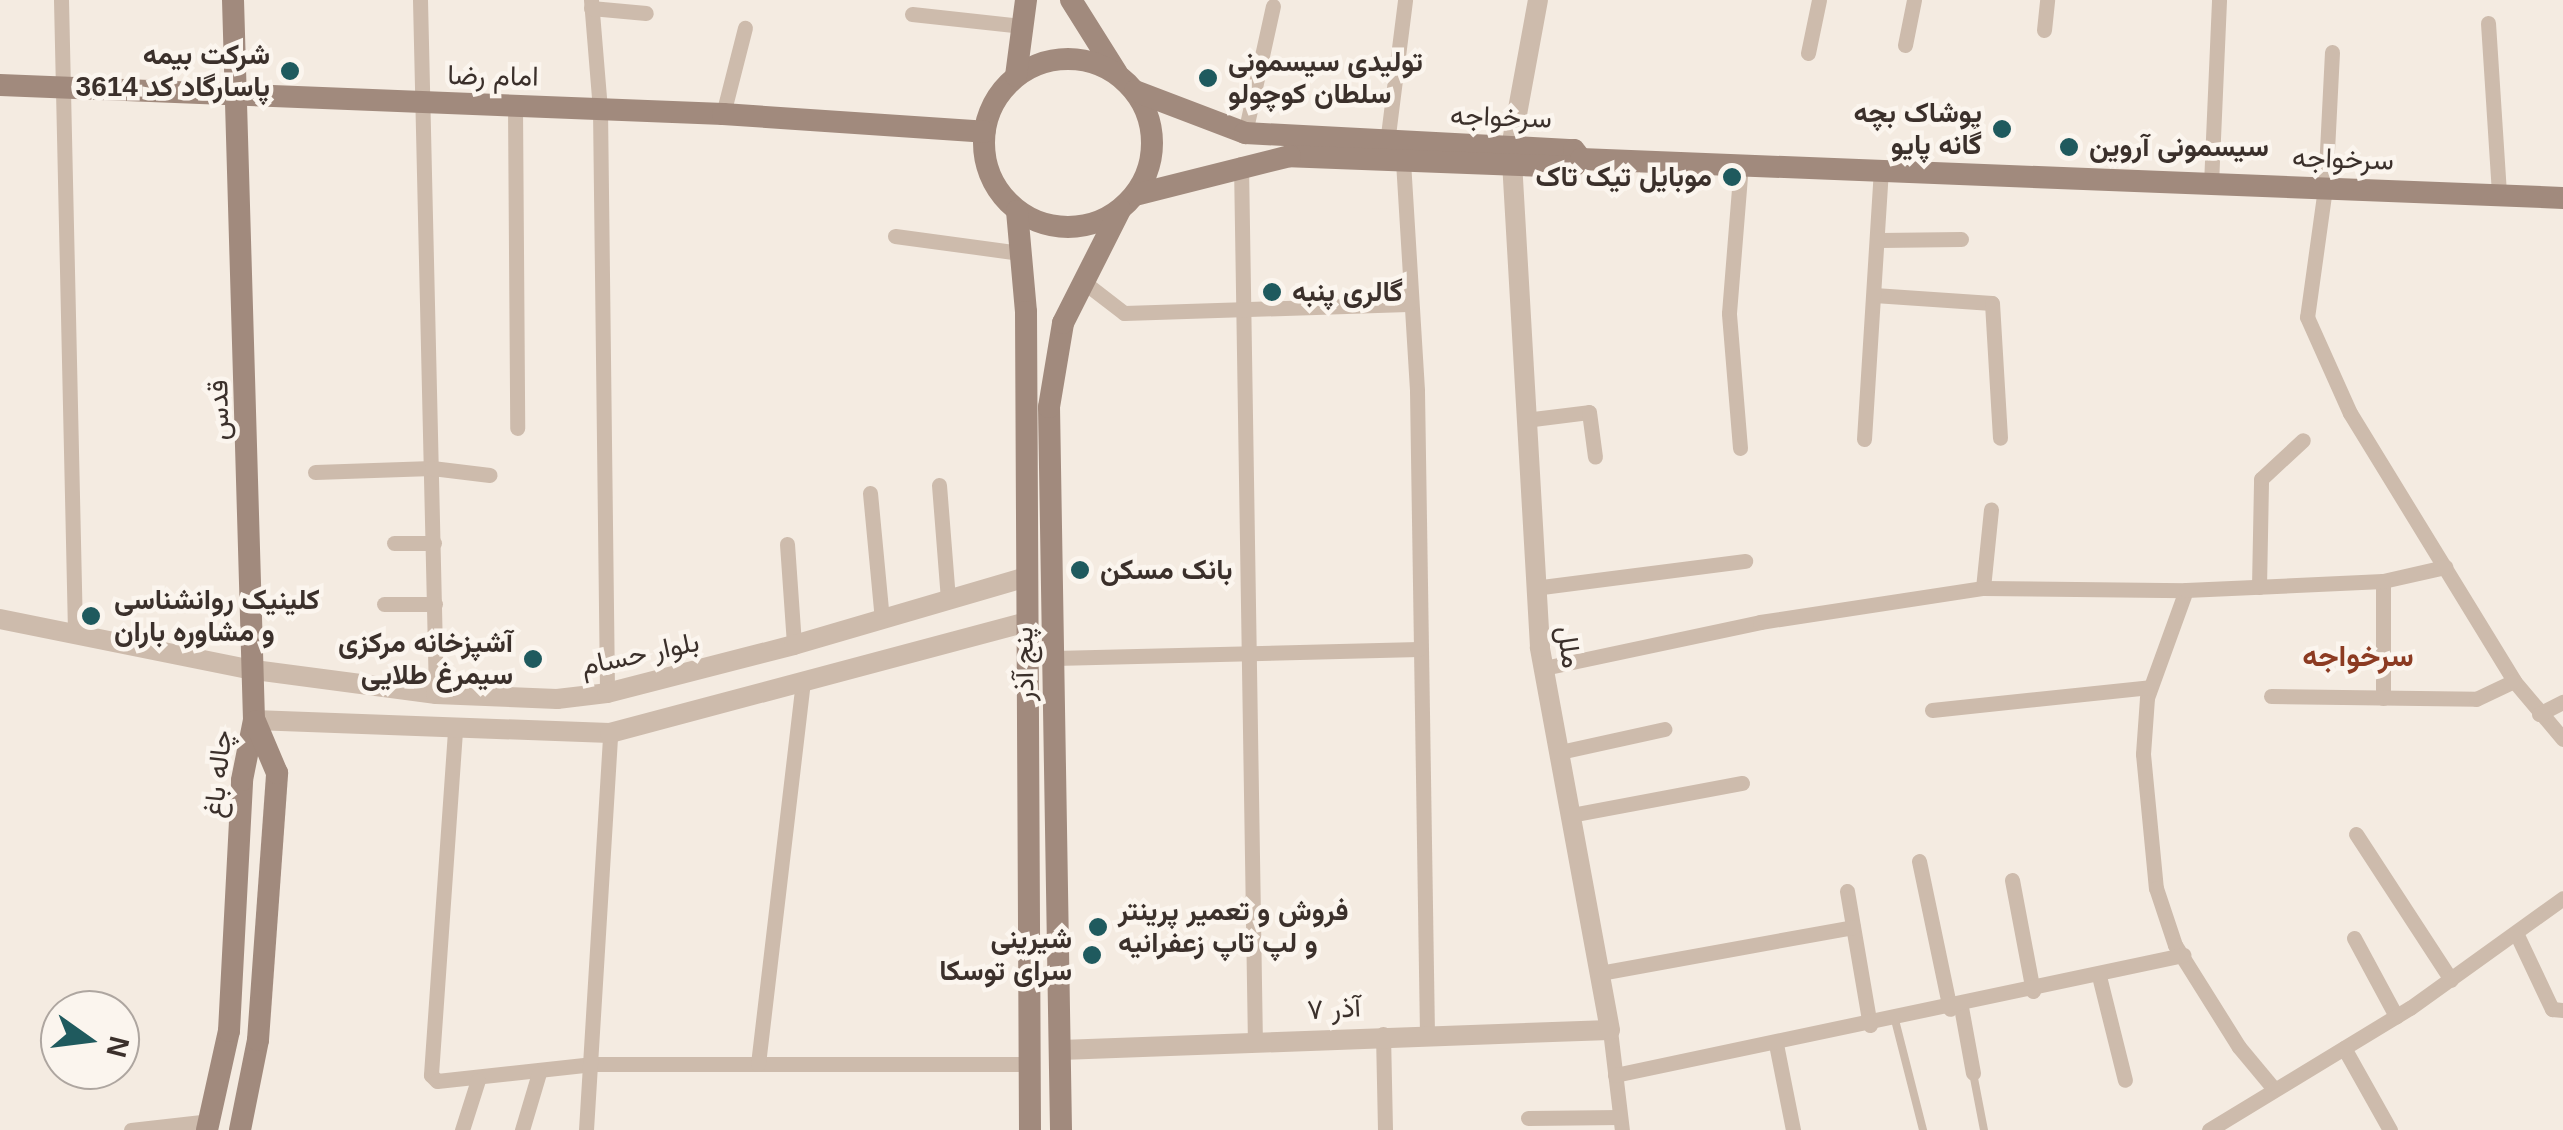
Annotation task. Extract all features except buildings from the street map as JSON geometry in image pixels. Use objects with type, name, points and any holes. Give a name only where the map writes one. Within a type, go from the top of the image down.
[{"type":"main road","name":"قدس","points":[[233,0],[254,720]]},
{"type":"main road","points":[[1026,0],[1016,76],[995,102],[984,132],[990,176],[1016,211],[1046,225],[1079,228],[1127,202],[1152,154],[1149,121],[1071,0]]},
{"type":"main road","points":[[1016,76],[1068,59],[1127,83]]},
{"type":"main road","name":"سرخواجه","points":[[1127,83],[1246,134],[1387,142],[1511,156],[2563,198]]},
{"type":"main road","name":"امام رضا","points":[[0,85],[236,99],[723,114],[984,132]]},
{"type":"main road","name":"سرخواجه","points":[[1127,202],[1241,164],[1290,156],[1403,161],[1511,156]]},
{"type":"main road","name":"پنج آذر","points":[[1061,1130],[1049,407],[1063,324],[1127,202]]},
{"type":"main road","name":"پنج آذر","points":[[1016,211],[1028,622],[1030,1130]]},
{"type":"main road","name":"چاله باغ","points":[[208,1126],[229,1031],[242,780],[254,720]]},
{"type":"main road","name":"چاله باغ","points":[[240,1130],[258,1040],[277,773],[254,720]]},
{"type":"street","points":[[61,0],[75,634]]},
{"type":"street","points":[[420,0],[436,694]]},
{"type":"street","points":[[1387,142],[1405,0]]},
{"type":"street","name":"ملل","points":[[1538,0],[1511,156],[1534,588],[1544,668],[1610,1030],[1621,1123]]},
{"type":"street","points":[[1808,53],[1819,0]]},
{"type":"street","points":[[1905,44],[1914,0]]},
{"type":"street","points":[[2044,30],[2047,0]]},
{"type":"street","points":[[2212,184],[2219,0]]},
{"type":"street","points":[[607,693],[600,109],[591,4],[646,13]]},
{"type":"street","points":[[1246,134],[1273,6]]},
{"type":"street","points":[[912,14],[1022,26]]},
{"type":"street","points":[[2488,23],[2499,195]]},
{"type":"street","points":[[723,114],[745,28]]},
{"type":"street","points":[[2332,52],[2325,188],[2307,316],[2350,413],[2514,681],[2563,739]]},
{"type":"street","points":[[515,107],[517,428]]},
{"type":"street","points":[[1403,161],[1408,304],[1416,391],[1428,1032]]},
{"type":"street","points":[[1241,164],[1255,1041]]},
{"type":"street","points":[[1740,448],[1729,313],[1741,165]]},
{"type":"street","points":[[1864,439],[1880,240],[1881,171]]},
{"type":"street","points":[[895,236],[1020,254]]},
{"type":"street","points":[[1880,240],[1961,239]]},
{"type":"street","points":[[1085,283],[1124,313],[1408,304]]},
{"type":"street","points":[[1874,295],[1992,304],[2000,438]]},
{"type":"street","points":[[1525,420],[1589,412],[1595,457]]},
{"type":"street","points":[[2259,586],[2261,478],[2303,440]]},
{"type":"street","points":[[316,472],[432,468],[490,476]]},
{"type":"street","points":[[939,485],[948,600]]},
{"type":"street","points":[[870,493],[882,620]]},
{"type":"street","points":[[1983,588],[1991,509]]},
{"type":"street","points":[[394,542],[434,543]]},
{"type":"street","points":[[758,1064],[803,681],[794,646],[787,544]]},
{"type":"street","points":[[1534,588],[1744,561]]},
{"type":"street","points":[[1544,668],[1760,622],[1983,588],[2186,590],[2383,581],[2445,567]]},
{"type":"street","name":"بلوار حسام","points":[[0,618],[254,670],[436,694],[557,698],[607,693],[794,646],[1027,577]]},
{"type":"street","points":[[2383,581],[2383,698]]},
{"type":"street","points":[[2186,590],[2150,687],[2142,754],[2156,888],[2182,956],[2239,1047],[2274,1089]]},
{"type":"street","points":[[384,604],[435,604]]},
{"type":"street","points":[[254,720],[456,731],[610,733],[1028,622]]},
{"type":"street","points":[[1054,658],[1419,648]]},
{"type":"street","points":[[2272,696],[2476,699],[2514,681]]},
{"type":"street","points":[[1932,710],[2150,687]]},
{"type":"street","points":[[2539,714],[2563,702]]},
{"type":"street","points":[[1560,752],[1665,729]]},
{"type":"street","points":[[456,731],[430,1076],[437,1081],[478,1080],[593,1064],[1030,1064]]},
{"type":"street","points":[[586,1130],[593,1064],[610,733]]},
{"type":"street","points":[[1571,815],[1742,783]]},
{"type":"street","points":[[2356,834],[2451,980]]},
{"type":"street","points":[[1919,861],[1973,1073]]},
{"type":"street","points":[[2012,880],[2033,991]]},
{"type":"street","points":[[1847,891],[1870,1025]]},
{"type":"street","points":[[2209,1130],[2451,980],[2563,898]]},
{"type":"street","points":[[1600,973],[1853,927]]},
{"type":"street","points":[[2516,935],[2557,1010]]},
{"type":"street","points":[[2354,938],[2396,1016]]},
{"type":"street","points":[[1616,1075],[1956,1008],[2182,956]]},
{"type":"street","points":[[2099,976],[2125,1080]]},
{"type":"street","name":"آذر ۷","points":[[1060,1050],[1428,1032],[1610,1030]]},
{"type":"street","points":[[1383,1034],[1385,1130]]},
{"type":"street","points":[[1776,1044],[1793,1130]]},
{"type":"street","points":[[2344,1048],[2390,1130]]},
{"type":"street","points":[[522,1130],[539,1073]]},
{"type":"street","points":[[462,1130],[478,1080]]},
{"type":"street","points":[[1528,1118],[1621,1123]]},
{"type":"street","points":[[131,1130],[208,1126]]},
{"type":"lane","points":[[1895,1020],[1923,1130]]},
{"type":"lane","points":[[1973,1073],[1984,1130]]},
{"type":"place","name":"شرکت بیمه پاسارگاد کد 3614","points":[[290,71]]},
{"type":"place","name":"تولیدی سیسمونی سلطان کوچولو","points":[[1208,78]]},
{"type":"place","name":"پوشاک بچه گانه پایو","points":[[2002,129]]},
{"type":"place","name":"سیسمونی آروین","points":[[2069,147]]},
{"type":"place","name":"موبایل تیک تاک","points":[[1732,177]]},
{"type":"place","name":"گالری پنبه","points":[[1272,292]]},
{"type":"place","name":"بانک مسکن","points":[[1080,570]]},
{"type":"place","name":"کلینیک روانشناسی و مشاوره باران","points":[[91,616]]},
{"type":"place","name":"آشپزخانه مرکزی سیمرغ طلایی","points":[[533,659]]},
{"type":"place","name":"فروش و تعمیر پرینتر و لپ تاپ زعفرانیه","points":[[1098,927]]},
{"type":"place","name":"شیرینی سرای توسکا","points":[[1092,955]]},
{"type":"district","name":"سرخواجه","points":[[2358,656]]}]
